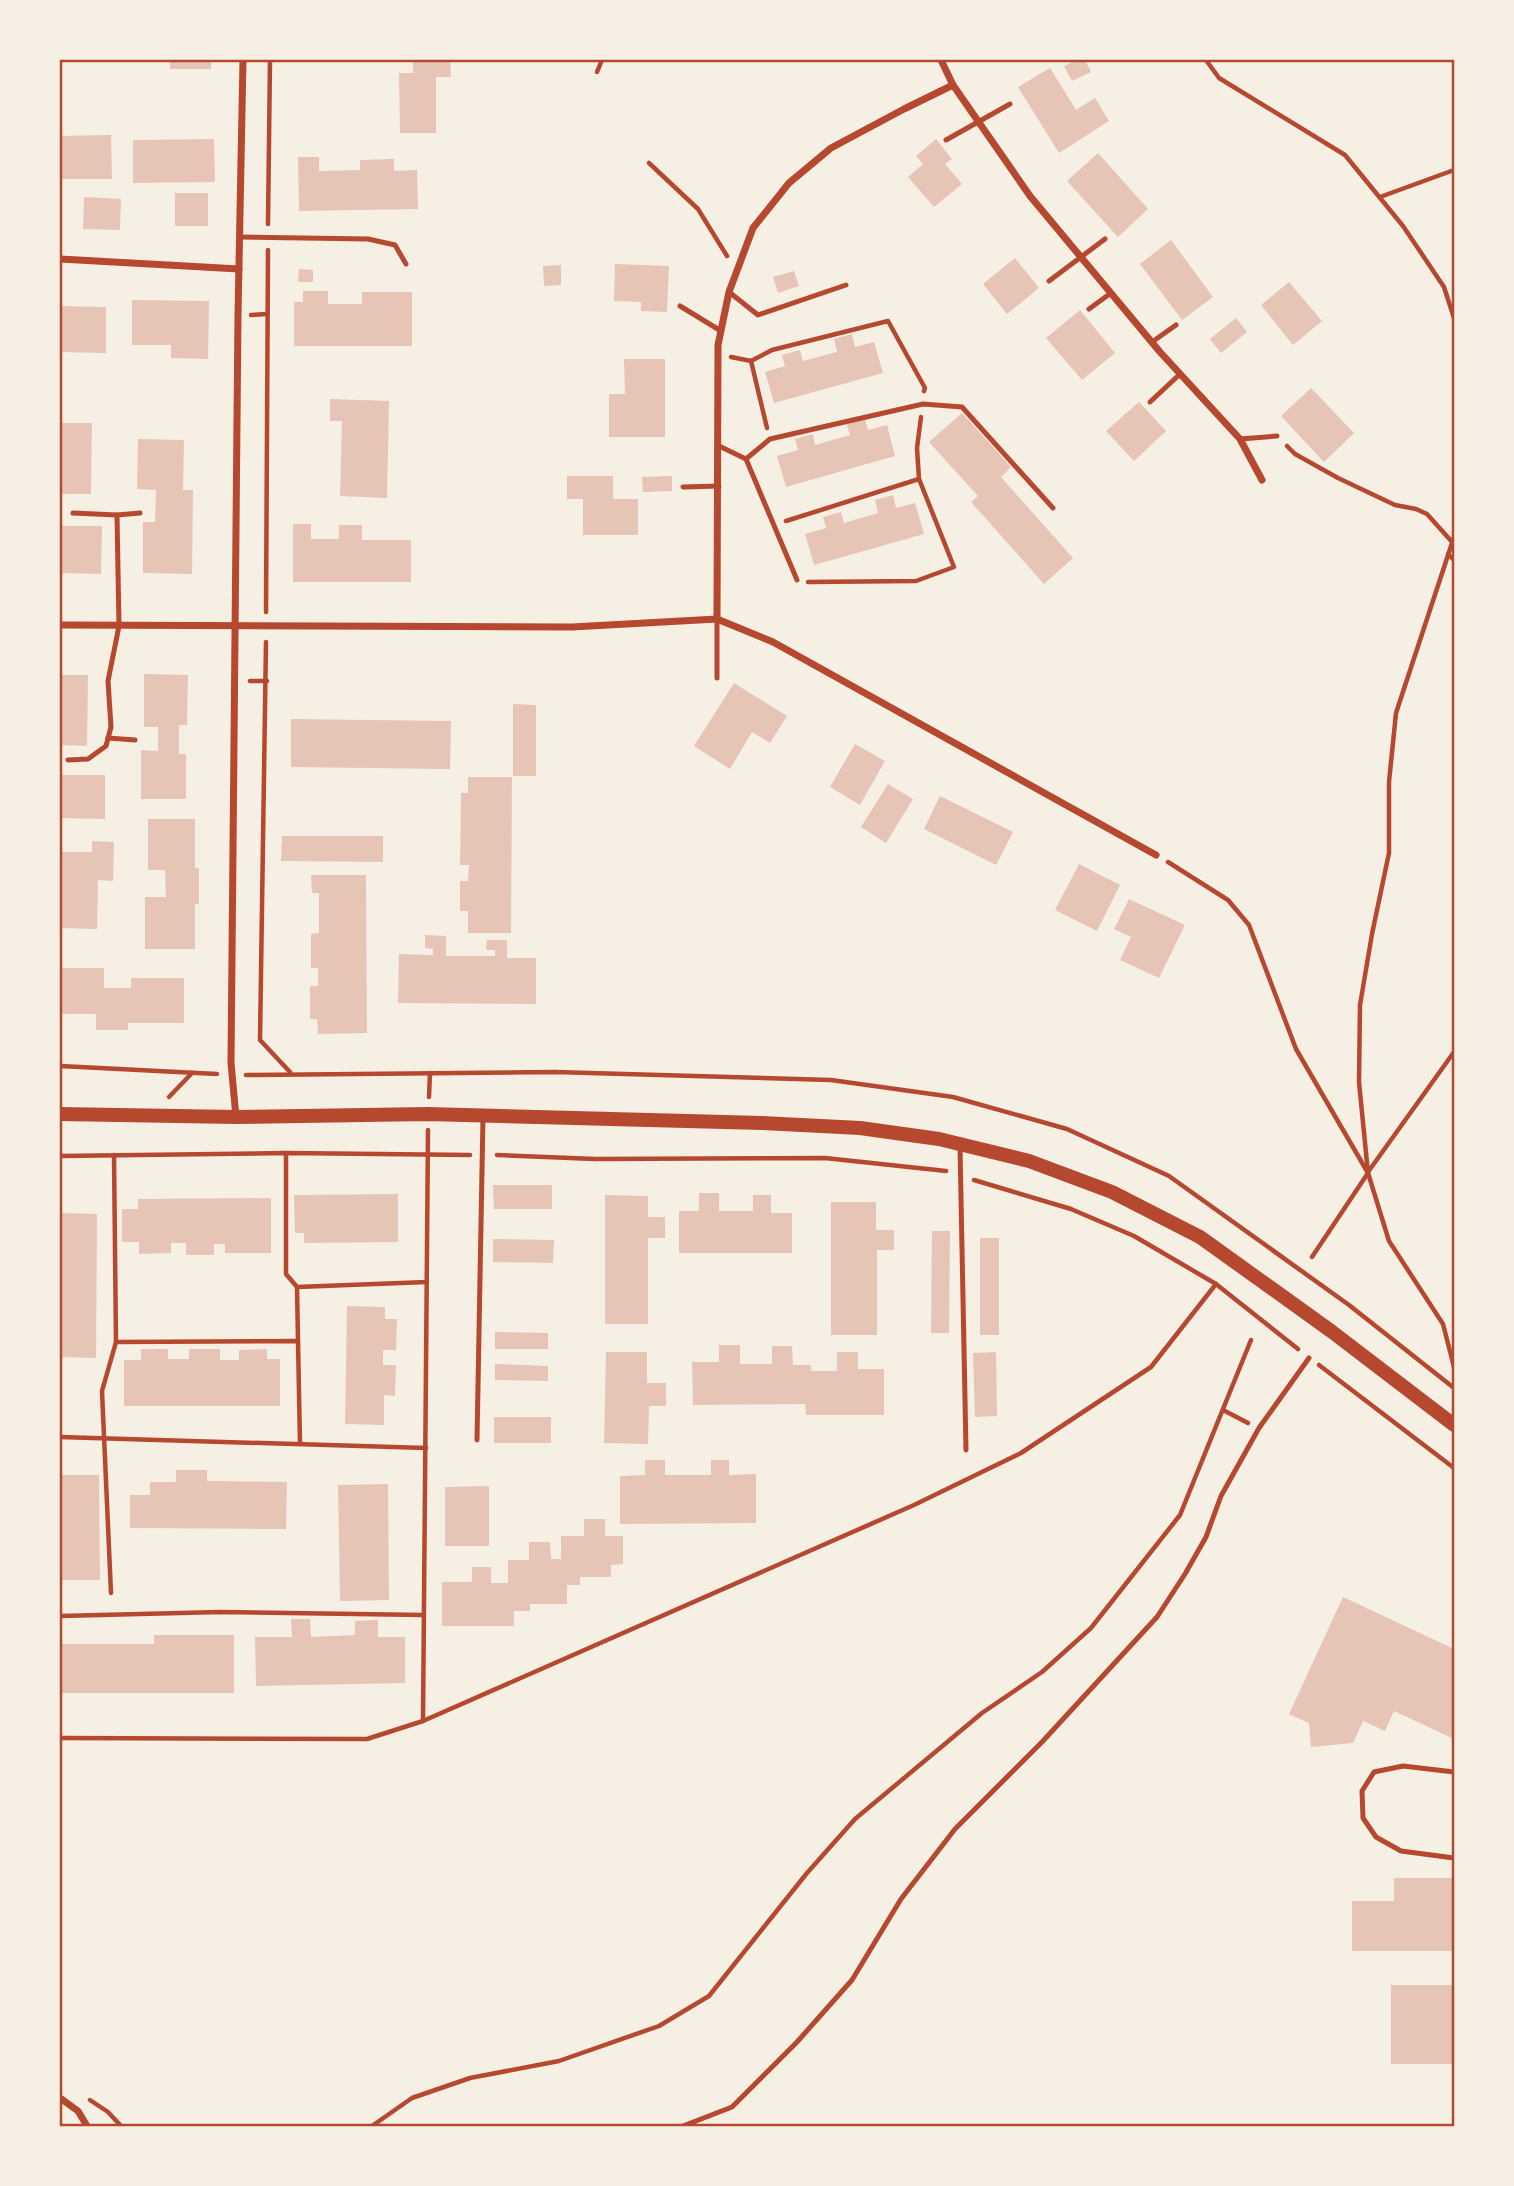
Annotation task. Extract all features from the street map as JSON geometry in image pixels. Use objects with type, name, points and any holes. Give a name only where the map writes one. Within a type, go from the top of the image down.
[{"type":"main road","points":[[60,1114],[428,1114],[748,1123],[860,1128],[939,1139],[1029,1161],[1112,1192],[1200,1237],[1331,1331],[1454,1425]]},
{"type":"street","points":[[236,1116],[231,1063],[243,60]]},
{"type":"street","points":[[941,60],[953,85],[1030,196],[1152,342],[1240,439],[1262,480]]},
{"type":"street","points":[[717,619],[718,354],[729,292],[753,228],[789,183],[831,148],[953,85]]},
{"type":"street","points":[[60,260],[239,269]]},
{"type":"street","points":[[60,625],[572,627],[717,619],[774,642],[1156,855]]},
{"type":"street","points":[[60,2098],[79,2111],[87,2126]]},
{"type":"lane","points":[[946,140],[1010,104]]},
{"type":"lane","points":[[240,237],[368,239],[396,244],[406,264]]},
{"type":"lane","points":[[1049,281],[1105,239]]},
{"type":"lane","points":[[729,292],[758,315],[846,285]]},
{"type":"lane","points":[[1089,309],[1111,293]]},
{"type":"lane","points":[[680,306],[721,331]]},
{"type":"lane","points":[[1152,342],[1176,325]]},
{"type":"lane","points":[[1150,401],[1180,374]]},
{"type":"lane","points":[[746,458],[770,439],[923,404],[962,407],[1053,508]]},
{"type":"lane","points":[[1240,439],[1277,436]]},
{"type":"lane","points":[[719,446],[746,458],[797,580]]},
{"type":"lane","points":[[683,487],[719,486]]},
{"type":"lane","points":[[73,513],[140,513]]},
{"type":"lane","points":[[68,760],[88,760],[106,746],[111,727],[108,681],[119,626],[117,515]]},
{"type":"lane","points":[[717,619],[717,678]]},
{"type":"lane","points":[[108,738],[135,740]]},
{"type":"lane","points":[[477,1440],[483,1116]]},
{"type":"lane","points":[[960,1144],[965,1450]]},
{"type":"lane","points":[[683,2126],[732,2107],[797,2042],[852,1980],[901,1899],[955,1829],[1042,1742],[1157,1617],[1206,1537],[1221,1496],[1259,1428],[1309,1357]]},
{"type":"lane","points":[[1454,1772],[1404,1766],[1374,1772],[1362,1791],[1363,1818],[1376,1837],[1401,1851],[1454,1858]]},
{"type":"path","points":[[270,60],[267,695],[260,1040],[291,1073]]},
{"type":"path","points":[[597,72],[602,60]]},
{"type":"path","points":[[1206,60],[1219,78],[1345,155],[1404,226],[1444,287],[1454,318]]},
{"type":"path","points":[[649,163],[698,209],[737,272]]},
{"type":"path","points":[[1381,197],[1454,170]]},
{"type":"path","points":[[718,354],[751,361],[772,350],[888,321],[925,388],[917,447],[919,479],[954,567],[916,581],[807,582]]},
{"type":"path","points":[[751,361],[770,439]]},
{"type":"path","points":[[1277,436],[1295,454],[1311,464],[1384,500],[1427,514],[1454,540],[1396,713],[1389,782],[1389,853],[1360,1005],[1359,1082],[1368,1173],[1389,1241],[1443,1324],[1454,1367]]},
{"type":"path","points":[[774,525],[919,479]]},
{"type":"path","points":[[1448,554],[1454,560]]},
{"type":"path","points":[[1156,855],[1228,900],[1250,925],[1296,1049],[1368,1173]]},
{"type":"path","points":[[1312,1258],[1368,1173],[1454,1052]]},
{"type":"path","points":[[286,1153],[286,1274],[297,1287],[300,1444]]},
{"type":"path","points":[[60,1156],[286,1153],[482,1154],[595,1159],[825,1158],[949,1172],[1070,1209],[1134,1236],[1216,1284],[1454,1468]]},
{"type":"path","points":[[111,1593],[102,1391],[116,1342],[114,1154]]},
{"type":"path","points":[[423,1721],[427,1155]]},
{"type":"path","points":[[297,1287],[427,1282]]},
{"type":"path","points":[[60,1738],[367,1739],[423,1721],[914,1505],[1021,1453],[1151,1367],[1216,1284]]},
{"type":"path","points":[[372,2126],[412,2098],[470,2078],[559,2061],[659,2026],[709,1996],[807,1873],[855,1819],[982,1713],[1042,1672],[1091,1628],[1180,1515],[1251,1340]]},
{"type":"path","points":[[116,1342],[298,1341]]},
{"type":"path","points":[[1223,1410],[1259,1428]]},
{"type":"path","points":[[60,1437],[426,1448]]},
{"type":"path","points":[[60,1616],[220,1612],[423,1615]]},
{"type":"path","points":[[81,2093],[108,2112],[121,2126]]},
{"type":"building","points":[[170,60],[211,60],[211,69],[170,69]]},
{"type":"building","points":[[413,60],[450,60],[451,77],[436,77],[436,133],[400,133],[399,73],[413,73]]},
{"type":"building","points":[[1077,60],[1085,60],[1091,72],[1072,81],[1064,66]]},
{"type":"building","points":[[1050,68],[1076,110],[1095,98],[1109,121],[1059,153],[1018,87]]},
{"type":"building","points":[[111,135],[112,179],[60,179],[60,136]]},
{"type":"building","points":[[214,139],[215,182],[133,183],[133,140]]},
{"type":"building","points":[[936,139],[952,159],[945,164],[962,184],[934,207],[908,177],[923,164],[916,156]]},
{"type":"building","points":[[1098,153],[1148,209],[1118,237],[1067,181]]},
{"type":"building","points":[[298,157],[319,157],[319,171],[360,170],[360,160],[394,159],[394,171],[417,170],[418,209],[299,211]]},
{"type":"building","points":[[175,193],[208,193],[208,226],[175,226]]},
{"type":"building","points":[[84,197],[121,199],[120,230],[83,229]]},
{"type":"building","points":[[1171,240],[1213,297],[1182,320],[1140,264]]},
{"type":"building","points":[[1015,258],[1039,288],[1007,314],[983,284]]},
{"type":"building","points":[[615,264],[669,266],[667,312],[641,311],[641,302],[614,301]]},
{"type":"building","points":[[561,265],[561,285],[544,286],[543,266]]},
{"type":"building","points":[[299,269],[313,270],[313,282],[298,282]]},
{"type":"building","points":[[794,271],[799,286],[778,293],[773,277]]},
{"type":"building","points":[[1289,282],[1322,321],[1293,345],[1261,305]]},
{"type":"building","points":[[303,291],[328,291],[328,304],[362,304],[362,292],[412,292],[412,346],[294,346],[294,302],[303,302]]},
{"type":"building","points":[[132,300],[209,301],[208,359],[171,358],[171,345],[132,345]]},
{"type":"building","points":[[60,306],[106,307],[106,353],[60,352]]},
{"type":"building","points":[[1080,310],[1115,353],[1082,380],[1046,338]]},
{"type":"building","points":[[1236,318],[1247,332],[1221,353],[1210,339]]},
{"type":"building","points":[[852,334],[855,347],[874,342],[883,373],[774,403],[765,372],[785,366],[782,355],[800,350],[803,361],[837,352],[834,339]]},
{"type":"building","points":[[624,359],[665,359],[665,437],[609,437],[609,394],[625,394]]},
{"type":"building","points":[[1311,388],[1354,433],[1324,462],[1281,416]]},
{"type":"building","points":[[330,399],[389,401],[387,498],[340,496],[342,421],[330,421]]},
{"type":"building","points":[[1139,402],[1166,431],[1134,461],[1106,431]]},
{"type":"building","points":[[962,413],[1011,467],[1001,477],[1073,558],[1044,584],[971,502],[978,496],[929,442]]},
{"type":"building","points":[[864,417],[868,430],[887,425],[895,456],[786,487],[777,456],[798,450],[795,439],[813,434],[815,445],[850,435],[846,422]]},
{"type":"building","points":[[60,423],[92,423],[91,494],[60,494]]},
{"type":"building","points":[[138,439],[184,440],[183,490],[193,490],[192,574],[143,573],[143,522],[155,522],[156,490],[137,489]]},
{"type":"building","points":[[567,476],[613,476],[613,499],[638,499],[638,535],[583,535],[583,499],[567,499]]},
{"type":"building","points":[[672,476],[672,491],[643,492],[642,477]]},
{"type":"building","points":[[893,495],[896,508],[915,503],[924,534],[814,565],[805,534],[826,528],[823,517],[841,512],[844,523],[878,513],[875,500]]},
{"type":"building","points":[[293,524],[311,524],[311,539],[339,539],[339,525],[362,525],[362,540],[411,540],[411,582],[293,582]]},
{"type":"building","points":[[60,526],[102,526],[101,574],[60,573]]},
{"type":"building","points":[[144,674],[188,675],[187,725],[179,725],[179,754],[186,754],[186,799],[141,799],[141,750],[158,751],[158,727],[144,727]]},
{"type":"building","points":[[60,675],[88,675],[87,746],[60,745]]},
{"type":"building","points":[[734,683],[787,716],[770,743],[752,732],[730,769],[694,746]]},
{"type":"building","points":[[513,704],[536,705],[536,776],[513,776]]},
{"type":"building","points":[[291,719],[451,721],[450,769],[291,767]]},
{"type":"building","points":[[855,744],[885,761],[860,805],[830,787]]},
{"type":"building","points":[[60,775],[105,775],[105,819],[60,818]]},
{"type":"building","points":[[468,777],[512,777],[511,933],[468,933],[468,911],[460,911],[460,881],[468,881],[469,865],[460,865],[461,793],[468,793]]},
{"type":"building","points":[[888,784],[913,799],[886,843],[861,827]]},
{"type":"building","points":[[940,796],[1013,832],[996,865],[924,829]]},
{"type":"building","points":[[148,819],[195,819],[195,868],[199,868],[199,904],[195,904],[195,949],[145,949],[145,897],[166,897],[165,870],[148,870]]},
{"type":"building","points":[[282,836],[383,836],[383,862],[281,861]]},
{"type":"building","points":[[92,841],[114,842],[113,881],[98,880],[97,929],[60,928],[60,852],[92,852]]},
{"type":"building","points":[[1079,864],[1120,885],[1097,931],[1055,910]]},
{"type":"building","points":[[311,875],[366,875],[367,1033],[318,1034],[317,1019],[310,1019],[310,986],[318,986],[318,968],[311,968],[311,934],[319,933],[319,893],[312,893]]},
{"type":"building","points":[[1129,899],[1185,925],[1159,978],[1120,960],[1131,937],[1114,929]]},
{"type":"building","points":[[425,935],[446,936],[446,956],[495,956],[495,950],[486,950],[487,940],[507,940],[507,958],[536,958],[536,1004],[398,1003],[399,954],[433,955],[433,949],[425,948]]},
{"type":"building","points":[[60,968],[104,968],[104,988],[131,988],[131,978],[184,978],[184,1023],[128,1023],[128,1030],[96,1030],[96,1014],[60,1014]]},
{"type":"building","points":[[493,1185],[552,1185],[552,1209],[494,1209]]},
{"type":"building","points":[[699,1193],[719,1193],[719,1211],[753,1211],[753,1195],[771,1195],[771,1213],[792,1213],[792,1253],[679,1253],[679,1211],[699,1211]]},
{"type":"building","points":[[398,1194],[398,1242],[304,1243],[304,1233],[295,1233],[294,1195]]},
{"type":"building","points":[[605,1195],[648,1196],[648,1217],[665,1217],[665,1238],[648,1238],[648,1324],[605,1324]]},
{"type":"building","points":[[271,1198],[271,1253],[225,1253],[225,1244],[214,1244],[214,1255],[186,1255],[186,1243],[171,1243],[171,1253],[139,1254],[139,1242],[122,1242],[122,1209],[138,1209],[138,1199]]},
{"type":"building","points":[[831,1202],[876,1202],[876,1230],[894,1230],[894,1250],[877,1250],[877,1335],[831,1335]]},
{"type":"building","points":[[60,1213],[97,1214],[96,1358],[60,1357]]},
{"type":"building","points":[[932,1231],[950,1231],[949,1333],[931,1333]]},
{"type":"building","points":[[980,1238],[999,1238],[999,1335],[980,1335]]},
{"type":"building","points":[[493,1239],[554,1240],[553,1263],[493,1262]]},
{"type":"building","points":[[347,1306],[385,1307],[385,1319],[397,1319],[396,1350],[383,1350],[383,1365],[396,1365],[395,1396],[384,1395],[384,1425],[345,1424]]},
{"type":"building","points":[[495,1332],[548,1333],[548,1349],[495,1349]]},
{"type":"building","points":[[719,1345],[740,1345],[740,1364],[772,1364],[772,1346],[792,1346],[793,1365],[811,1365],[811,1371],[837,1371],[837,1352],[858,1352],[858,1369],[884,1369],[884,1415],[806,1415],[805,1404],[693,1405],[692,1362],[719,1362]]},
{"type":"building","points":[[141,1349],[168,1349],[168,1359],[189,1359],[189,1349],[220,1349],[220,1360],[239,1360],[239,1350],[267,1349],[267,1359],[280,1359],[280,1406],[124,1406],[124,1360],[141,1360]]},
{"type":"building","points":[[606,1352],[647,1352],[647,1383],[666,1383],[666,1406],[649,1406],[648,1444],[604,1443]]},
{"type":"building","points":[[996,1352],[997,1416],[975,1417],[973,1353]]},
{"type":"building","points":[[495,1364],[548,1366],[548,1381],[495,1380]]},
{"type":"building","points":[[494,1417],[551,1417],[551,1443],[494,1443]]},
{"type":"building","points":[[645,1460],[665,1460],[665,1475],[711,1475],[711,1460],[729,1460],[729,1475],[756,1474],[756,1523],[620,1524],[620,1476],[645,1475]]},
{"type":"building","points":[[176,1470],[207,1470],[207,1481],[287,1482],[286,1529],[130,1528],[130,1495],[150,1495],[150,1482],[176,1482]]},
{"type":"building","points":[[60,1475],[99,1475],[100,1580],[60,1580]]},
{"type":"building","points":[[388,1484],[389,1600],[340,1601],[338,1485]]},
{"type":"building","points":[[489,1486],[489,1546],[445,1546],[445,1487]]},
{"type":"building","points":[[584,1519],[605,1519],[605,1536],[623,1536],[623,1564],[611,1565],[611,1577],[580,1577],[580,1585],[567,1585],[567,1604],[530,1604],[530,1611],[514,1611],[514,1626],[442,1626],[442,1582],[472,1582],[472,1567],[491,1567],[491,1583],[508,1583],[508,1560],[529,1560],[529,1542],[550,1542],[551,1559],[561,1559],[561,1536],[584,1536]]},
{"type":"building","points":[[1343,1597],[1454,1649],[1454,1739],[1394,1711],[1385,1731],[1363,1721],[1353,1743],[1311,1747],[1309,1723],[1289,1714]]},
{"type":"building","points":[[291,1619],[310,1619],[311,1637],[355,1635],[355,1621],[378,1620],[378,1637],[405,1637],[405,1683],[256,1686],[255,1637],[292,1637]]},
{"type":"building","points":[[154,1635],[234,1635],[234,1693],[60,1693],[60,1644],[154,1644]]},
{"type":"building","points":[[1394,1878],[1454,1878],[1454,1951],[1352,1951],[1352,1901],[1394,1901]]},
{"type":"building","points":[[1391,1985],[1454,1985],[1454,2064],[1391,2064]]}]
